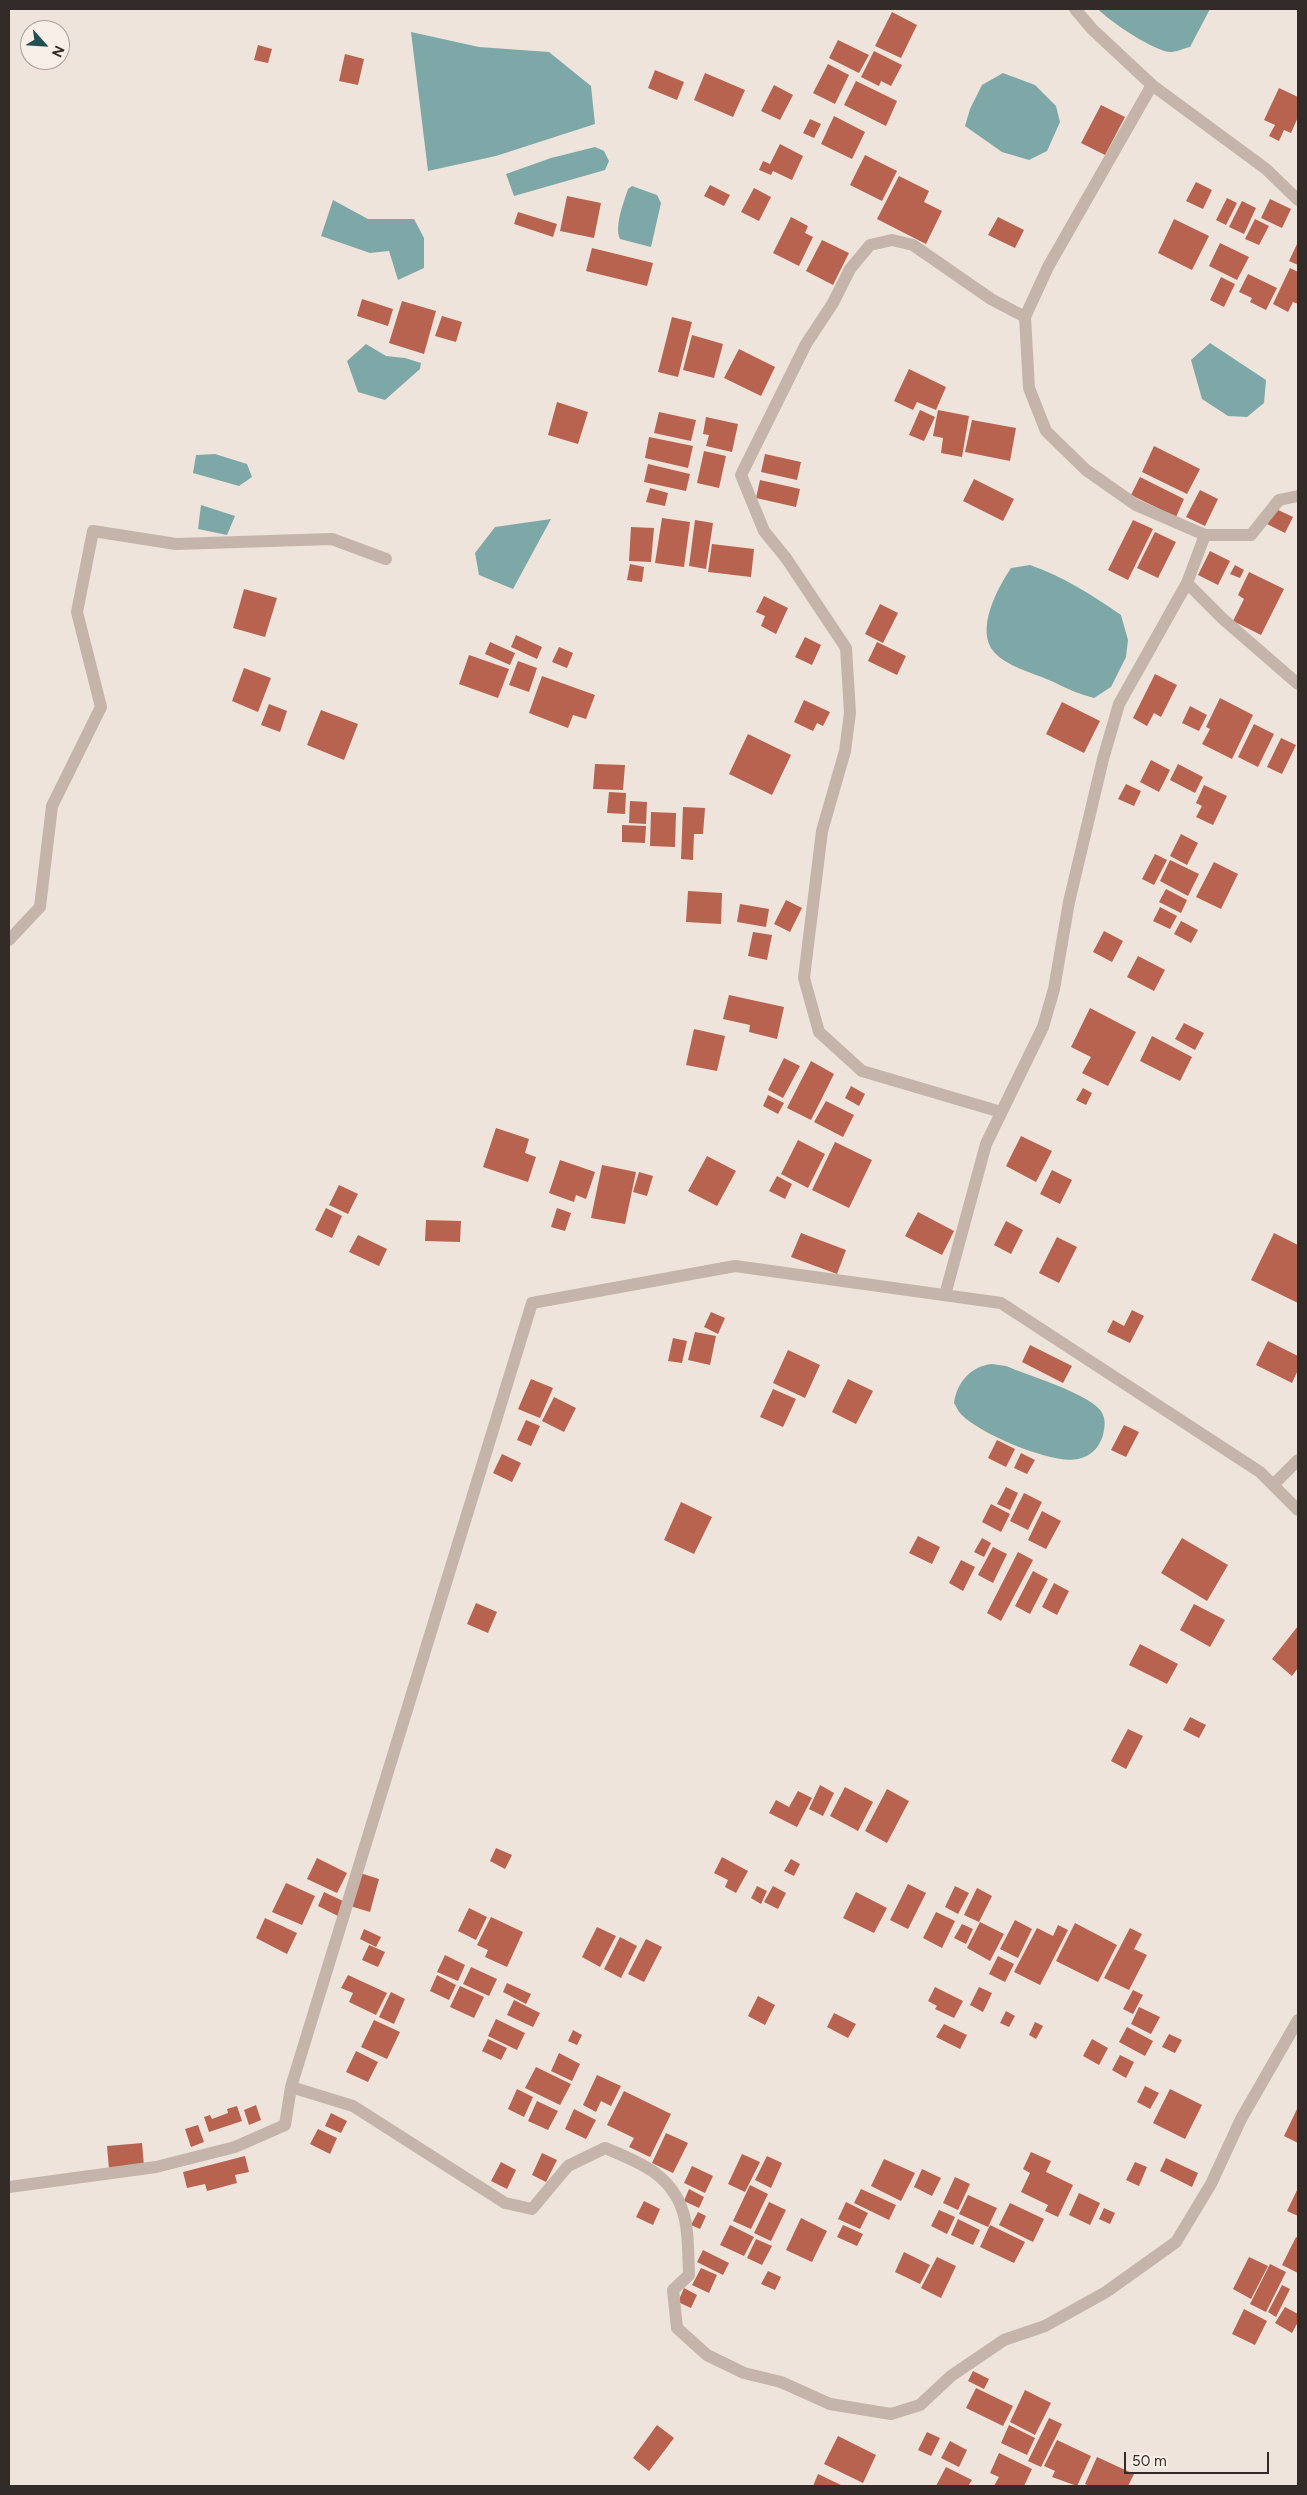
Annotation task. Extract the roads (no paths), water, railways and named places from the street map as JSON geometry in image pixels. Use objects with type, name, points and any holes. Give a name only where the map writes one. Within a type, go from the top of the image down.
[{"type":"street","points":[[1075,9],[1092,29],[1152,85],[1259,164],[1298,200]]},
{"type":"street","points":[[1152,85],[1048,267],[1025,317],[1029,388],[1046,431],[1086,470],[1136,505],[1205,535],[1251,535],[1279,500],[1298,496]]},
{"type":"street","points":[[1001,1112],[862,1071],[819,1032],[804,978],[822,831],[845,751],[850,712],[846,648],[786,558],[764,531],[740,475],[806,344],[833,304],[850,269],[870,245],[892,240],[913,245],[991,298],[1025,317]]},
{"type":"street","points":[[9,940],[40,907],[52,806],[101,707],[77,612],[94,531],[176,544],[332,540],[386,559]]},
{"type":"street","points":[[945,1295],[986,1144],[1043,1027],[1054,989],[1069,902],[1103,759],[1119,704],[1186,583],[1205,535]]},
{"type":"street","points":[[1186,583],[1223,619],[1298,684]]},
{"type":"street","points":[[9,2187],[156,2167],[235,2147],[286,2125],[291,2087],[532,1303],[735,1266],[1001,1302],[1260,1472],[1298,1510]]},
{"type":"street","points":[[1274,1485],[1298,1460]]},
{"type":"street","points":[[291,2087],[353,2106],[505,2203],[532,2209],[568,2166],[605,2148],[633,2160],[668,2182],[684,2213],[689,2275],[673,2290],[678,2328],[707,2355],[744,2373],[781,2382],[830,2404],[891,2414],[920,2406],[951,2376],[1004,2340],[1044,2326],[1098,2296],[1176,2242],[1210,2184],[1241,2119],[1298,2020]]},
{"type":"water","points":[[1098,9],[1210,9],[1190,47],[1171,52],[1144,42],[1112,21]]},
{"type":"water","points":[[411,32],[479,47],[549,52],[591,86],[595,124],[496,156],[428,171]]},
{"type":"water","points":[[1003,73],[1035,85],[1056,106],[1060,122],[1047,151],[1029,160],[1002,152],[965,126],[970,109],[982,85]]},
{"type":"water","points":[[595,147],[604,151],[609,161],[605,170],[514,196],[506,174],[551,158]]},
{"type":"water","points":[[632,186],[657,195],[661,203],[651,247],[620,239],[618,234],[620,214],[628,189]]},
{"type":"water","points":[[333,200],[368,219],[414,219],[424,238],[424,268],[398,280],[389,251],[370,253],[321,236]]},
{"type":"water","points":[[1210,343],[1266,380],[1264,403],[1247,417],[1228,416],[1202,399],[1191,360]]},
{"type":"water","points":[[366,344],[386,356],[405,358],[421,363],[420,369],[385,400],[358,392],[347,361]]},
{"type":"water","points":[[215,454],[247,464],[252,477],[239,486],[193,473],[196,455]]},
{"type":"water","points":[[201,505],[235,516],[227,535],[198,529]]},
{"type":"water","points":[[551,519],[513,589],[479,575],[475,553],[495,527]]},
{"type":"water","points":[[1030,565],[1077,587],[1121,615],[1128,640],[1126,657],[1111,687],[1094,698],[1012,665],[999,657],[989,643],[987,621],[994,598],[1011,568]]},
{"type":"water","points":[[984,1365],[1006,1366],[1053,1384],[1077,1394],[1099,1408],[1105,1423],[1103,1435],[1096,1449],[1078,1459],[1066,1460],[1051,1457],[1016,1446],[969,1421],[959,1412],[954,1403],[958,1388],[966,1376]]}]
